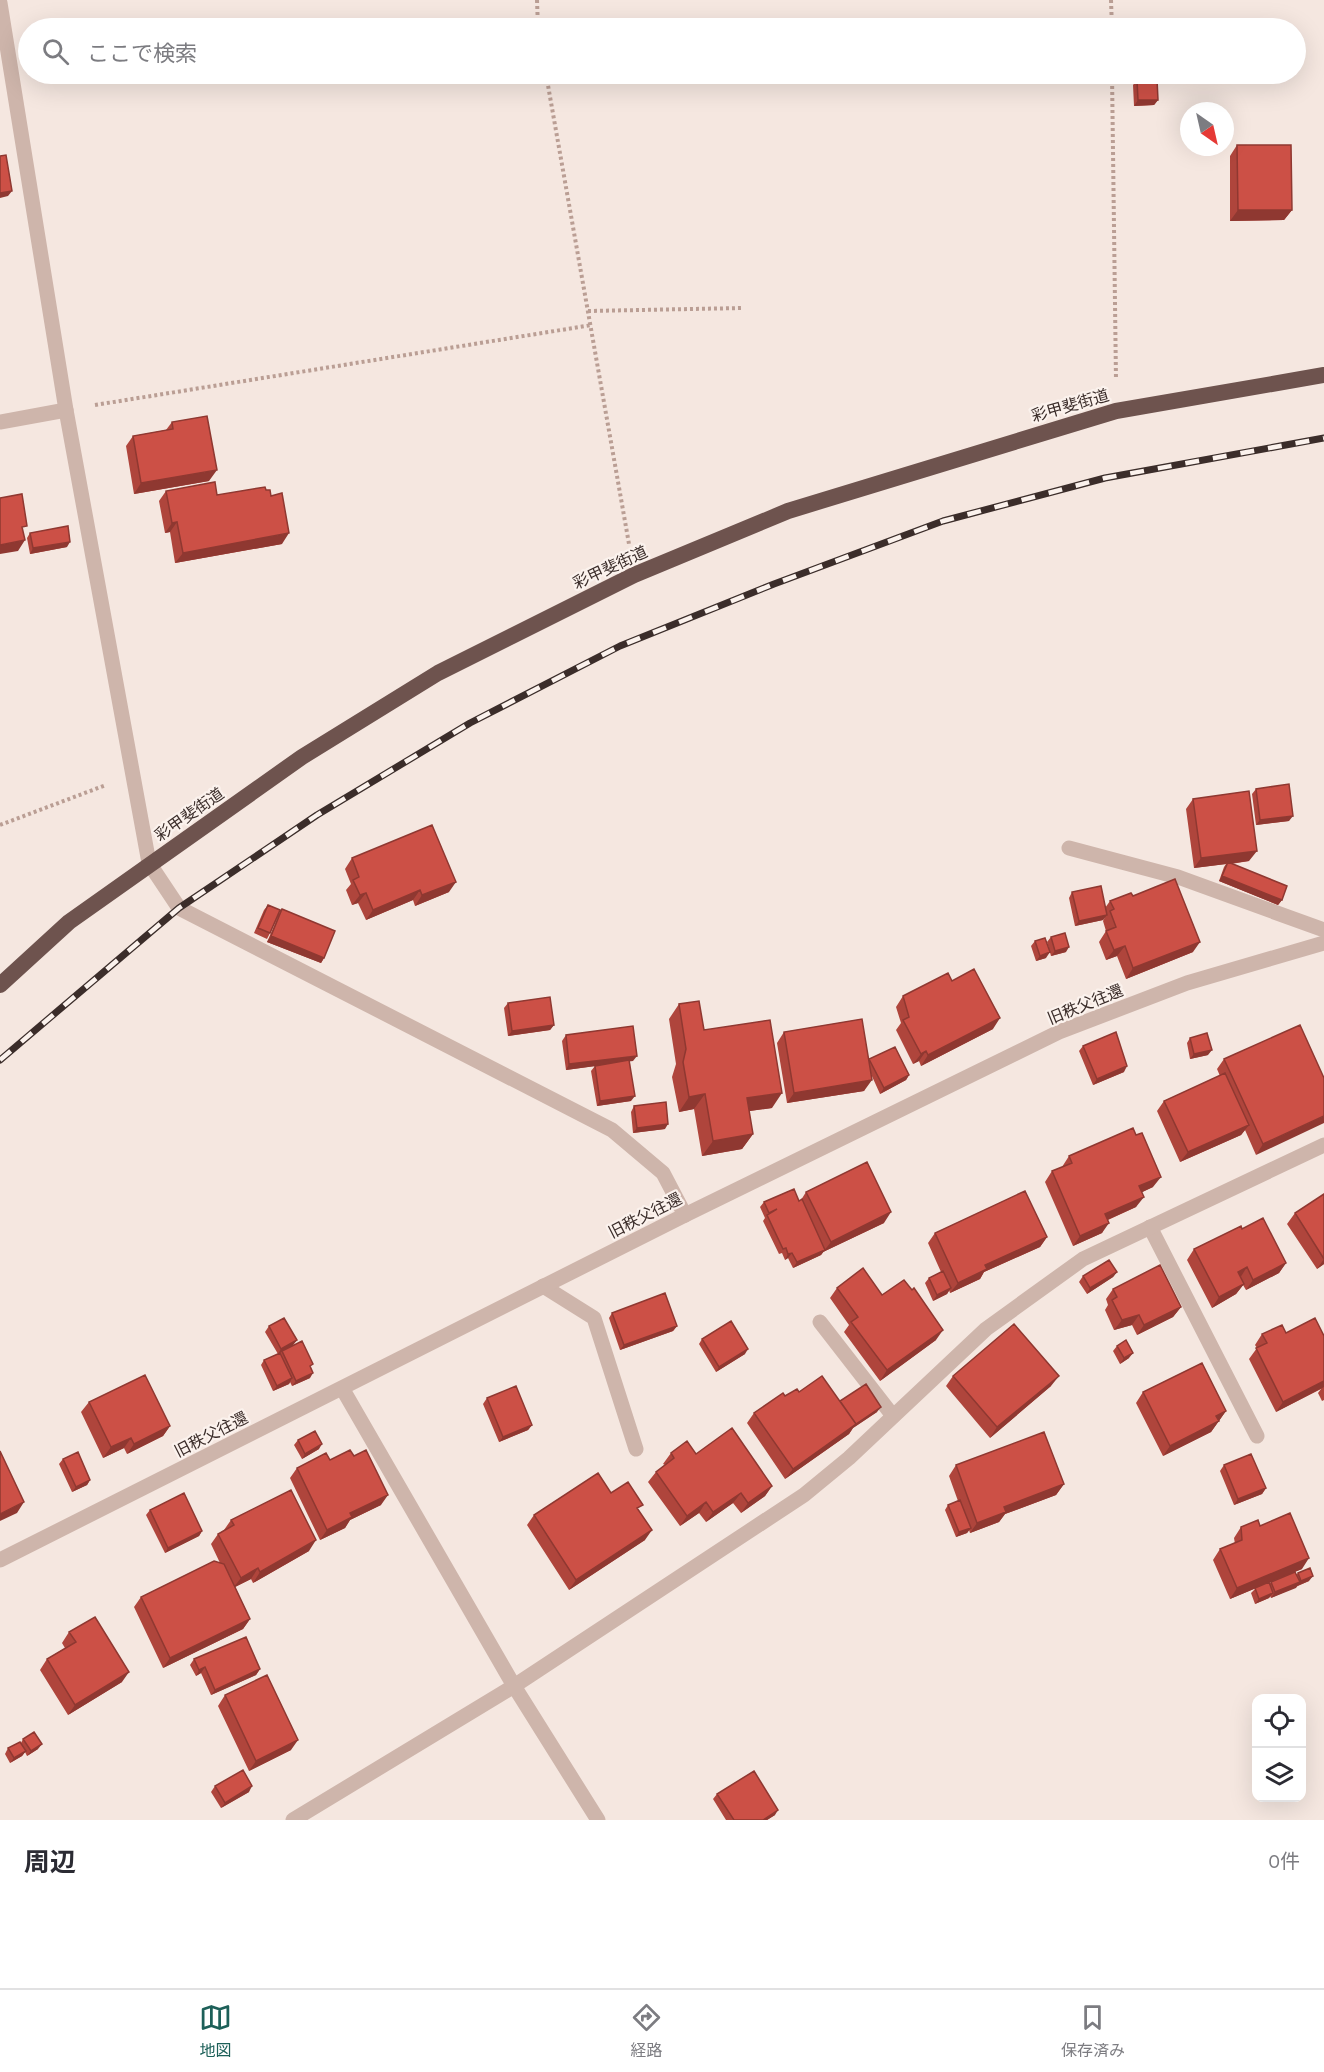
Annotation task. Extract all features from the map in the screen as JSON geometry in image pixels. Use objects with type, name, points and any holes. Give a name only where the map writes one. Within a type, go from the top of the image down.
[{"type":"highway","name":"彩甲斐街道","points":[[0,985],[69,922],[149,863],[302,757],[438,673],[634,575],[788,511],[1116,411],[1324,375]]},
{"type":"street","points":[[0,3],[66,410],[149,863],[179,908],[612,1130],[663,1173],[685,1215]]},
{"type":"street","points":[[0,422],[66,410]]},
{"type":"street","points":[[1069,848],[1178,877],[1324,930]]},
{"type":"street","name":"旧秩父往還","points":[[0,1560],[685,1215],[1059,1032],[1188,983],[1324,943]]},
{"type":"street","points":[[293,1820],[514,1686],[804,1495],[849,1458],[986,1329],[1083,1259],[1324,1145]]},
{"type":"street","points":[[1150,1227],[1257,1436]]},
{"type":"street","points":[[543,1286],[594,1318],[636,1449]]},
{"type":"street","points":[[820,1322],[893,1416]]},
{"type":"street","points":[[342,1388],[514,1686],[598,1820]]},
{"type":"path","points":[[537,0],[538,18]]},
{"type":"path","points":[[1111,0],[1112,18]]},
{"type":"path","points":[[548,84],[634,575]]},
{"type":"path","points":[[1112,84],[1116,411]]},
{"type":"path","points":[[588,311],[743,308]]},
{"type":"path","points":[[66,410],[592,326]]},
{"type":"path","points":[[0,825],[133,775]]},
{"type":"building","points":[[1137,84],[1157,84],[1158,100],[1138,100]]},
{"type":"building","points":[[1237,145],[1291,145],[1292,210],[1238,210]]},
{"type":"building","points":[[6,155],[12,191],[0,193],[0,156]]},
{"type":"building","points":[[207,416],[217,470],[141,483],[133,436],[173,429],[172,422]]},
{"type":"building","points":[[215,482],[217,495],[265,487],[266,490],[270,490],[271,496],[282,493],[289,533],[183,553],[177,522],[172,523],[166,491]]},
{"type":"building","points":[[22,494],[27,526],[22,527],[25,540],[0,545],[0,498]]},
{"type":"building","points":[[68,526],[70,542],[33,548],[30,533]]},
{"type":"building","points":[[1289,784],[1293,816],[1260,820],[1256,789]]},
{"type":"building","points":[[1249,791],[1257,851],[1201,858],[1193,799]]},
{"type":"building","points":[[432,825],[456,882],[422,895],[420,890],[373,910],[366,893],[360,895],[353,880],[359,877],[352,858]]},
{"type":"building","points":[[1228,862],[1287,886],[1282,900],[1222,876]]},
{"type":"building","points":[[1175,879],[1200,942],[1133,968],[1125,946],[1114,950],[1106,931],[1116,927],[1110,911],[1114,909],[1110,901],[1131,893],[1133,896]]},
{"type":"building","points":[[1101,886],[1107,915],[1079,921],[1072,892]]},
{"type":"building","points":[[268,905],[280,910],[270,933],[258,928]]},
{"type":"building","points":[[282,909],[335,931],[324,958],[271,936]]},
{"type":"building","points":[[1065,933],[1069,947],[1055,951],[1051,937]]},
{"type":"building","points":[[1045,938],[1050,952],[1040,956],[1035,941]]},
{"type":"building","points":[[974,969],[1000,1018],[928,1055],[926,1051],[921,1054],[903,1020],[909,1017],[903,996],[948,973],[952,981]]},
{"type":"building","points":[[550,997],[554,1025],[512,1031],[508,1003]]},
{"type":"building","points":[[699,1001],[704,1030],[770,1020],[782,1093],[747,1098],[753,1134],[713,1141],[705,1094],[689,1097],[683,1062],[686,1049],[679,1004]]},
{"type":"building","points":[[862,1019],[872,1080],[794,1093],[784,1032]]},
{"type":"building","points":[[1300,1025],[1324,1078],[1324,1116],[1263,1144],[1224,1059]]},
{"type":"building","points":[[633,1026],[637,1056],[569,1064],[566,1035]]},
{"type":"building","points":[[1116,1032],[1127,1066],[1097,1079],[1083,1046]]},
{"type":"building","points":[[1207,1033],[1212,1050],[1194,1054],[1190,1038]]},
{"type":"building","points":[[895,1047],[909,1075],[884,1088],[869,1059]]},
{"type":"building","points":[[629,1060],[635,1096],[600,1101],[595,1066]]},
{"type":"building","points":[[1225,1073],[1249,1125],[1188,1152],[1164,1101]]},
{"type":"building","points":[[666,1102],[668,1124],[637,1128],[634,1106]]},
{"type":"building","points":[[1133,1128],[1136,1135],[1142,1133],[1161,1177],[1139,1186],[1144,1197],[1105,1214],[1109,1223],[1080,1236],[1052,1171],[1072,1163],[1069,1156]]},
{"type":"building","points":[[867,1162],[891,1212],[831,1242],[806,1192]]},
{"type":"building","points":[[794,1189],[799,1201],[802,1199],[825,1250],[797,1262],[792,1253],[788,1254],[786,1248],[783,1249],[767,1215],[777,1209],[769,1213],[764,1202]]},
{"type":"building","points":[[1025,1191],[1047,1237],[985,1265],[987,1269],[958,1283],[935,1233]]},
{"type":"building","points":[[1324,1194],[1324,1259],[1295,1213]]},
{"type":"building","points":[[1263,1218],[1286,1263],[1253,1280],[1247,1267],[1238,1272],[1244,1284],[1219,1297],[1194,1249]]},
{"type":"building","points":[[1109,1260],[1117,1272],[1090,1288],[1083,1276]]},
{"type":"building","points":[[1160,1265],[1181,1307],[1144,1325],[1139,1315],[1122,1320],[1112,1300],[1117,1297],[1113,1289]]},
{"type":"building","points":[[863,1268],[882,1295],[904,1280],[912,1290],[914,1288],[943,1330],[887,1370],[851,1322],[858,1317],[837,1288]]},
{"type":"building","points":[[943,1271],[951,1288],[937,1295],[929,1278]]},
{"type":"building","points":[[665,1293],[677,1326],[624,1345],[612,1313]]},
{"type":"building","points":[[284,1318],[297,1340],[281,1349],[269,1326]]},
{"type":"building","points":[[1315,1318],[1324,1336],[1324,1381],[1283,1402],[1256,1348],[1267,1343],[1262,1334],[1282,1325],[1286,1333]]},
{"type":"building","points":[[731,1321],[748,1349],[719,1367],[702,1339]]},
{"type":"building","points":[[1014,1324],[1059,1376],[997,1427],[953,1376]]},
{"type":"building","points":[[1126,1340],[1133,1353],[1124,1358],[1117,1346]]},
{"type":"building","points":[[302,1341],[313,1364],[310,1366],[313,1373],[296,1381],[282,1351]]},
{"type":"building","points":[[280,1353],[292,1378],[277,1386],[264,1360]]},
{"type":"building","points":[[1202,1363],[1226,1411],[1216,1416],[1219,1421],[1170,1446],[1143,1392]]},
{"type":"building","points":[[145,1375],[170,1426],[134,1444],[131,1438],[111,1447],[89,1402]]},
{"type":"building","points":[[822,1376],[856,1424],[793,1469],[754,1413],[783,1393],[785,1396],[797,1389],[799,1392]]},
{"type":"building","points":[[866,1384],[881,1407],[856,1424],[840,1401]]},
{"type":"building","points":[[516,1386],[532,1425],[503,1437],[487,1398]]},
{"type":"building","points":[[732,1428],[772,1486],[748,1503],[741,1493],[713,1512],[706,1502],[687,1516],[656,1472],[674,1458],[671,1453],[687,1441],[696,1454]]},
{"type":"building","points":[[315,1431],[322,1444],[305,1454],[298,1440]]},
{"type":"building","points":[[1044,1432],[1064,1484],[1004,1507],[1006,1512],[977,1523],[956,1465]]},
{"type":"building","points":[[350,1450],[354,1456],[366,1450],[388,1495],[350,1513],[352,1517],[327,1530],[297,1468],[326,1453],[330,1460]]},
{"type":"building","points":[[0,1451],[24,1502],[0,1514]]},
{"type":"building","points":[[78,1452],[90,1480],[76,1487],[63,1459]]},
{"type":"building","points":[[1251,1454],[1266,1488],[1238,1499],[1224,1465]]},
{"type":"building","points":[[598,1473],[611,1493],[628,1482],[643,1505],[637,1508],[652,1530],[576,1580],[534,1515]]},
{"type":"building","points":[[291,1490],[316,1540],[260,1572],[258,1568],[241,1578],[218,1534],[234,1525],[231,1520]]},
{"type":"building","points":[[184,1493],[202,1531],[168,1548],[150,1510]]},
{"type":"building","points":[[960,1500],[971,1528],[959,1532],[948,1505]]},
{"type":"building","points":[[1290,1513],[1309,1558],[1237,1588],[1220,1549],[1242,1540],[1241,1527],[1258,1520],[1260,1526]]},
{"type":"building","points":[[214,1561],[224,1564],[250,1619],[170,1658],[141,1597]]},
{"type":"building","points":[[1310,1568],[1313,1576],[1301,1581],[1298,1573]]},
{"type":"building","points":[[1295,1572],[1300,1582],[1275,1592],[1271,1582]]},
{"type":"building","points":[[1269,1582],[1273,1593],[1259,1599],[1255,1588]]},
{"type":"building","points":[[95,1617],[129,1672],[75,1705],[47,1659],[76,1642],[69,1632]]},
{"type":"building","points":[[246,1637],[260,1669],[215,1690],[205,1667],[199,1670],[194,1659]]},
{"type":"building","points":[[267,1675],[298,1740],[256,1761],[225,1695]]},
{"type":"building","points":[[34,1732],[42,1744],[31,1751],[23,1739]]},
{"type":"building","points":[[20,1742],[26,1751],[14,1758],[8,1748]]},
{"type":"building","points":[[243,1770],[252,1786],[225,1803],[215,1786]]},
{"type":"building","points":[[754,1771],[778,1810],[763,1820],[734,1820],[717,1794]]},
{"type":"railway","points":[[0,1060],[179,908],[317,815],[470,723],[620,646],[774,584],[943,521],[1105,478],[1324,438]]}]
